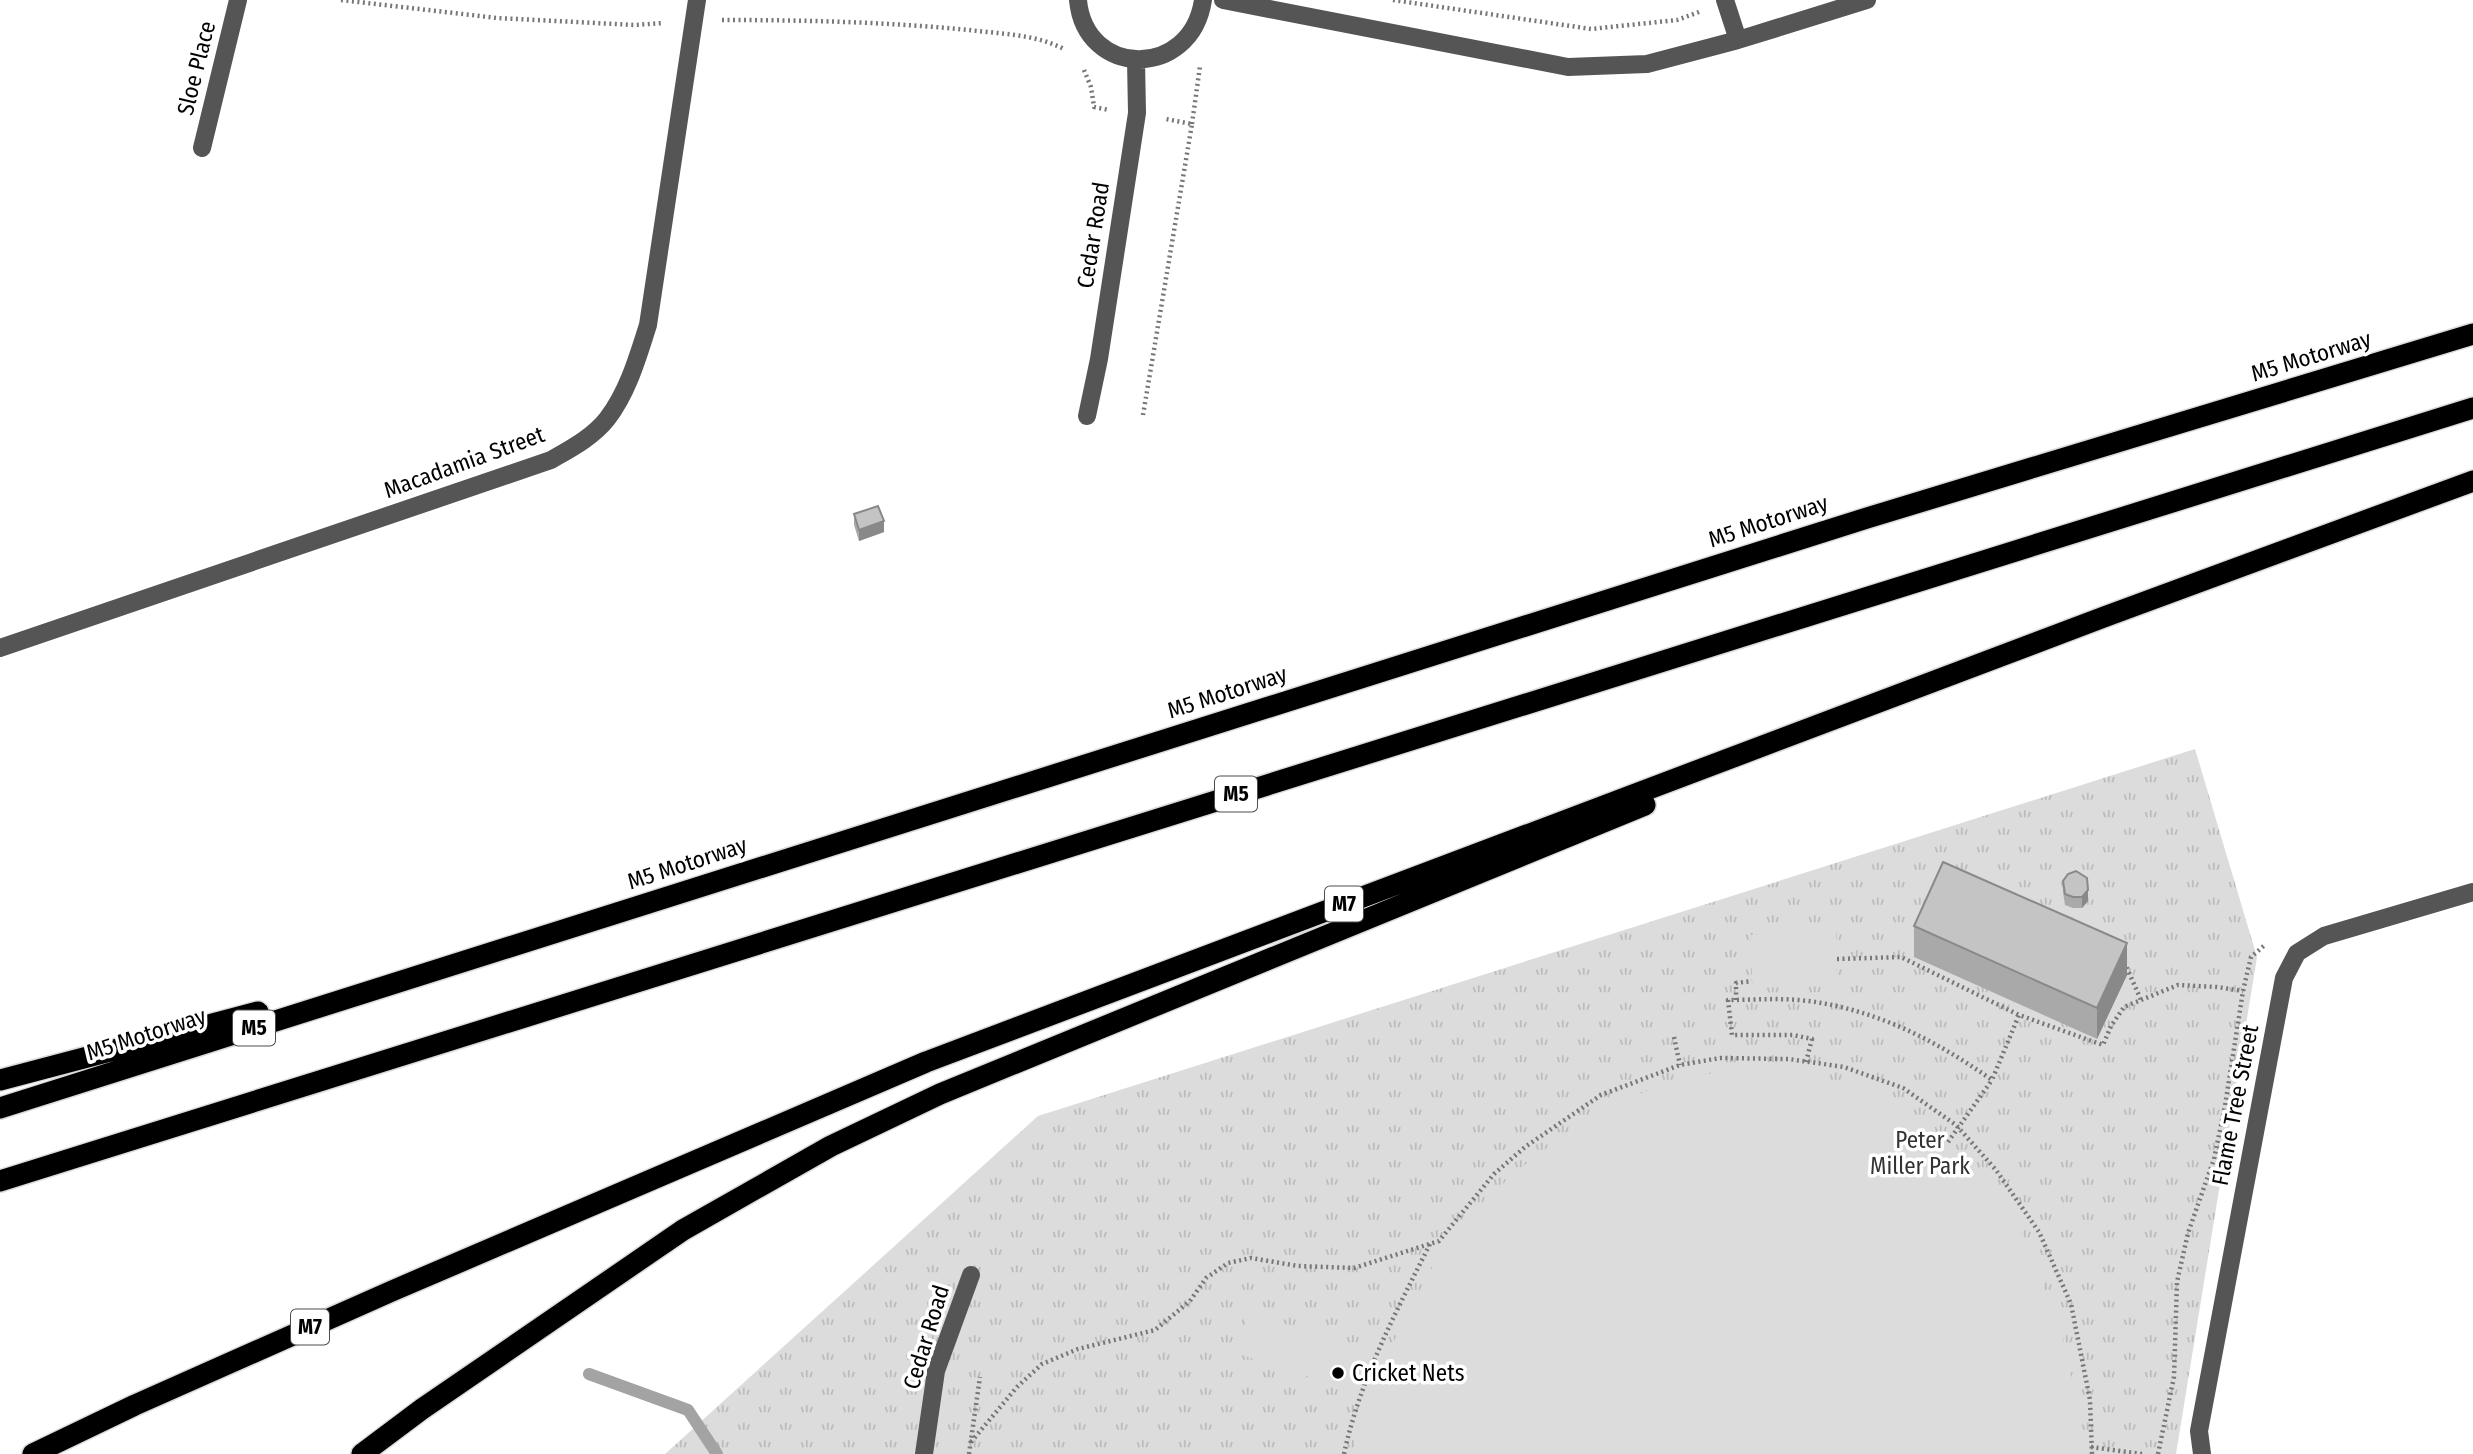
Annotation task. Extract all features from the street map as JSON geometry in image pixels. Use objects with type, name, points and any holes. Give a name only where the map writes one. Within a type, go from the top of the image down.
[{"type":"highway","name":"M5 Motorway","points":[[0,1108],[1853,522],[2473,334]]},
{"type":"highway","name":"M5","points":[[0,1181],[2473,408]]},
{"type":"highway","points":[[362,1454],[422,1409],[683,1230],[855,1135],[940,1094],[2104,617],[2473,481]]},
{"type":"highway","name":"M7","points":[[33,1454],[135,1405],[392,1291],[926,1062],[2104,617]]},
{"type":"highway","name":"M5","points":[[0,1080],[507,947]]},
{"type":"street","name":"Sloe Place","points":[[202,148],[238,0]]},
{"type":"street","name":"Macadamia Street","points":[[0,648],[551,460],[582,442],[607,419],[636,361],[648,325],[697,0]]},
{"type":"street","points":[[1078,0],[1079,12],[1087,30],[1099,45],[1116,55],[1136,60],[1156,58],[1176,50],[1191,35],[1201,17],[1203,0]]},
{"type":"street","points":[[1223,0],[1568,67],[1647,65],[1867,0]]},
{"type":"street","points":[[1726,2],[1738,40]]},
{"type":"street","name":"Cedar Road","points":[[1087,415],[1099,359],[1137,113],[1136,60]]},
{"type":"street","name":"Flame Tree Street","points":[[2202,1454],[2199,1432],[2284,978],[2297,953],[2324,936],[2473,892]]},
{"type":"street","name":"Cedar Road","points":[[924,1454],[936,1371],[971,1275]]},
{"type":"path","points":[[341,0],[497,18],[635,25],[694,20],[819,20],[927,26],[1020,35],[1045,40],[1069,53]]},
{"type":"path","points":[[1393,0],[1591,29],[1677,20],[1726,2]]},
{"type":"path","points":[[1081,66],[1091,87],[1094,107],[1192,124],[1143,415]]},
{"type":"path","points":[[1837,959],[1901,957],[2019,1015],[2103,1045],[2111,1026],[2124,1007],[2178,985],[2243,991]]},
{"type":"path","points":[[2114,965],[2126,967],[2141,1000]]},
{"type":"path","points":[[1737,1000],[1737,983],[1752,981]]},
{"type":"path","points":[[1807,1062],[1812,1039],[1793,1035],[1732,1035],[1728,1000],[1798,1000],[1858,1011],[1886,1020],[1954,1054],[1992,1080]]},
{"type":"path","points":[[1948,1142],[1992,1080],[2019,1015]]},
{"type":"path","points":[[1674,1037],[1680,1065]]},
{"type":"path","points":[[971,1442],[1017,1387],[1042,1364],[1078,1349],[1155,1330],[1190,1301],[1206,1278],[1228,1263],[1251,1258],[1298,1266],[1354,1268],[1438,1241],[1494,1174],[1525,1147],[1601,1095],[1680,1065],[1720,1058],[1788,1059],[1844,1067],[1903,1088],[1959,1129],[1996,1170],[2039,1232],[2071,1304],[2090,1399],[2092,1454]]},
{"type":"path","points":[[1344,1454],[1381,1340],[1430,1243]]},
{"type":"path","points":[[969,1454],[981,1377]]},
{"type":"path","points":[[2091,1447],[2142,1454]]},
{"type":"green space","name":"Peter Miller Park","points":[[2195,749],[2257,957],[2176,1454],[665,1454],[1038,1116]]},
{"type":"green space","points":[[1808,919],[1808,929],[1836,928],[1837,986],[1752,988],[1751,935],[1779,934],[1778,920]]},
{"type":"green space","points":[[1785,1070],[1867,1092],[1948,1142],[2017,1224],[2060,1326],[2084,1436],[2081,1454],[1353,1454],[1368,1396],[1236,1353],[1248,1313],[1387,1354],[1425,1280],[1452,1239],[1490,1196],[1556,1141],[1605,1111],[1664,1084],[1709,1074]]},
{"type":"building","points":[[878,506],[884,521],[859,530],[854,514]]},
{"type":"building","points":[[1943,862],[2127,943],[2097,1008],[1914,926]]},
{"type":"building","points":[[2076,871],[2087,878],[2088,890],[2082,897],[2065,894],[2063,881],[2068,874]]},
{"type":"waterway","points":[[589,1374],[688,1410],[717,1454]]},
{"type":"place","name":"Cricket Nets","points":[[1338,1373]]}]
